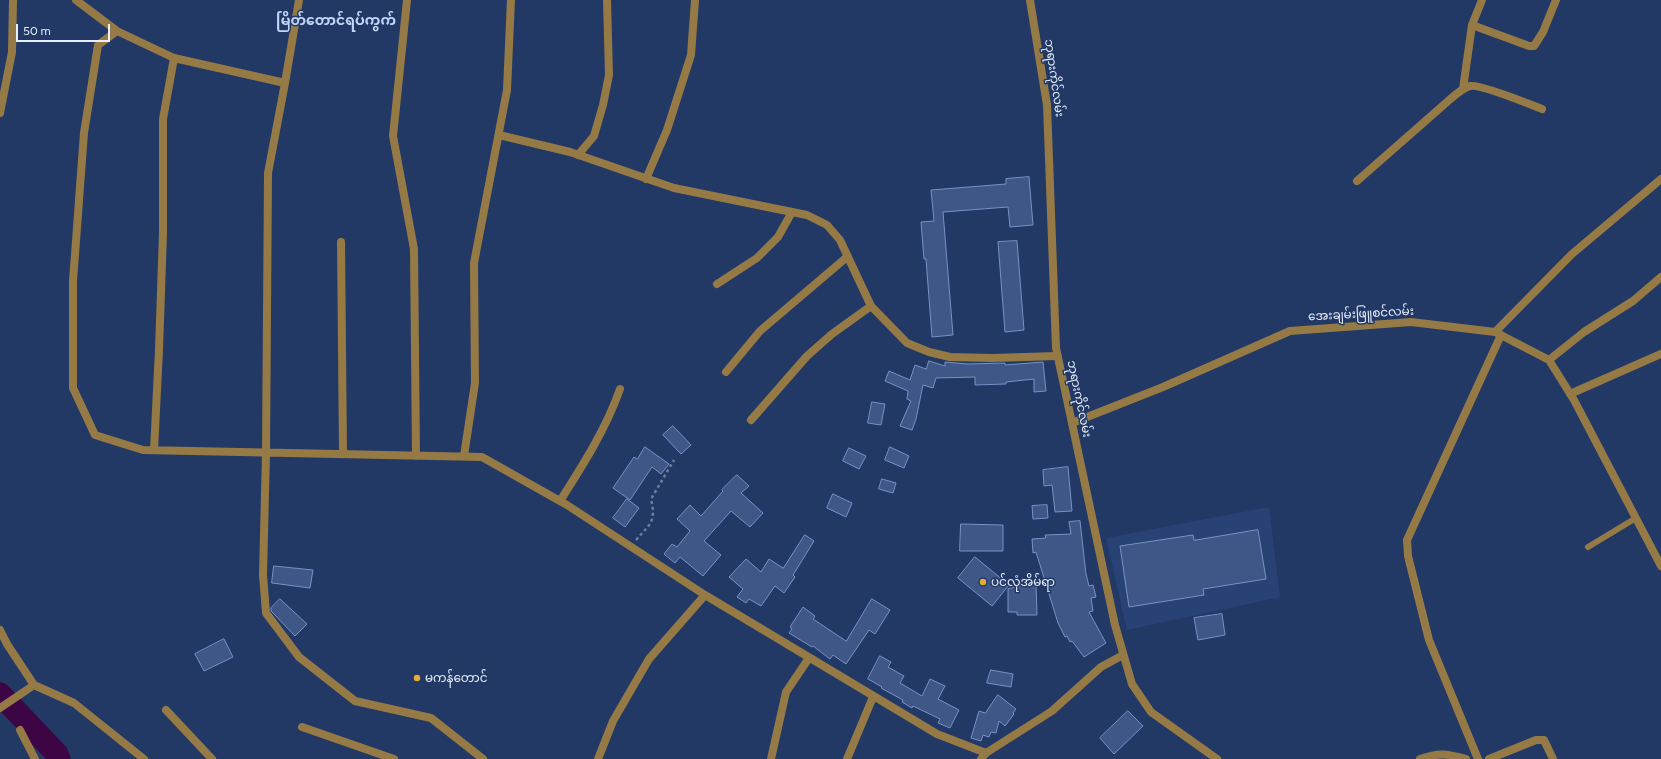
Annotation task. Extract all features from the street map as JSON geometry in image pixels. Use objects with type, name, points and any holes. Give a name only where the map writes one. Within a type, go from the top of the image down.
[{"type":"street","points":[[0,113],[12,52],[13,0]]},
{"type":"street","points":[[76,0],[117,31],[174,58],[285,83]]},
{"type":"street","points":[[299,0],[268,173],[266,452],[263,575],[266,613],[299,657],[355,701],[431,718],[483,759]]},
{"type":"street","points":[[407,0],[393,136],[414,249],[416,456]]},
{"type":"street","points":[[464,456],[475,383],[474,263],[507,90],[511,0]]},
{"type":"street","points":[[578,155],[594,136],[604,105],[609,75],[606,0]]},
{"type":"street","points":[[646,179],[667,130],[691,55],[695,0]]},
{"type":"street","name":"ဘုရားကိုင်လမ်း","points":[[1030,0],[1047,106],[1057,356],[1115,625],[1132,684],[1151,712],[1217,759]]},
{"type":"street","points":[[1463,89],[1472,25],[1482,0]]},
{"type":"street","points":[[1472,25],[1529,46],[1534,46],[1543,32],[1556,0]]},
{"type":"street","points":[[117,31],[98,45],[84,133],[73,281],[73,388],[95,435],[143,450],[482,457],[560,501],[704,595],[873,697],[937,734],[984,756],[1052,711],[1101,667],[1123,655]]},
{"type":"street","points":[[154,450],[160,350],[163,233],[163,119],[174,58]]},
{"type":"street","points":[[1357,181],[1463,89],[1471,86],[1489,90],[1542,109]]},
{"type":"street","points":[[498,135],[578,155],[674,188],[807,215],[827,225],[840,240],[871,306],[907,344],[929,352],[950,357],[992,358],[1057,356]]},
{"type":"street","points":[[1478,759],[1429,640],[1408,556],[1407,540],[1498,333],[1572,254],[1661,179]]},
{"type":"street","points":[[717,284],[757,258],[778,237],[792,212]]},
{"type":"street","points":[[341,242],[343,454]]},
{"type":"street","points":[[726,372],[760,331],[847,257]]},
{"type":"street","points":[[1660,563],[1570,394],[1549,360],[1584,332],[1633,301],[1661,277]]},
{"type":"street","points":[[751,420],[807,356],[832,334],[871,306]]},
{"type":"street","name":"အေးချမ်းဖြူစင်လမ်း","points":[[1072,423],[1163,387],[1290,331],[1412,322],[1498,333],[1549,360]]},
{"type":"street","points":[[1570,394],[1661,354]]},
{"type":"street","points":[[560,501],[588,458],[614,405],[620,389]]},
{"type":"street","points":[[598,759],[613,721],[649,659],[704,595]]},
{"type":"street","points":[[0,630],[7,644],[34,686],[74,703],[144,759]]},
{"type":"street","points":[[772,759],[786,692],[809,658]]},
{"type":"street","points":[[0,708],[34,686]]},
{"type":"street","points":[[847,759],[873,697]]},
{"type":"street","points":[[166,710],[212,759]]},
{"type":"street","points":[[302,727],[394,759]]},
{"type":"street","points":[[20,730],[36,759]]},
{"type":"street","points":[[1489,759],[1536,740],[1544,740],[1553,759]]},
{"type":"street","points":[[1420,759],[1436,754],[1466,759]]},
{"type":"lane","points":[[1588,547],[1636,518]]},
{"type":"path","points":[[631,547],[652,522],[654,513],[651,499],[674,460]]},
{"type":"shaded area","points":[[1269,507],[1280,597],[1127,630],[1106,538]]},
{"type":"building","points":[[1029,177],[1033,225],[1010,227],[1008,207],[943,212],[953,335],[932,337],[926,259],[924,259],[921,222],[934,221],[931,190],[1006,184],[1006,179]]},
{"type":"building","points":[[1017,241],[1024,330],[1005,332],[998,242]]},
{"type":"building","points":[[929,361],[945,366],[945,362],[968,364],[1005,363],[1005,365],[1043,362],[1046,391],[1034,392],[1034,379],[1006,382],[1006,384],[975,385],[975,377],[936,378],[933,388],[923,385],[916,419],[912,430],[900,426],[911,401],[907,399],[908,391],[885,381],[889,371],[910,380],[915,365],[926,369]]},
{"type":"building","points":[[872,402],[885,404],[881,425],[868,423]]},
{"type":"building","points":[[673,426],[691,445],[681,454],[663,435]]},
{"type":"building","points":[[645,447],[669,464],[661,474],[652,467],[630,500],[613,488],[634,457],[637,459]]},
{"type":"building","points":[[890,447],[909,456],[904,468],[885,460]]},
{"type":"building","points":[[849,448],[866,456],[859,469],[843,461]]},
{"type":"building","points":[[1068,467],[1072,511],[1055,512],[1052,485],[1044,486],[1043,470]]},
{"type":"building","points":[[737,475],[749,486],[741,493],[763,513],[750,527],[731,511],[704,541],[721,555],[703,576],[680,557],[675,563],[664,554],[672,544],[677,547],[690,531],[677,519],[690,505],[701,516],[723,491],[722,490]]},
{"type":"building","points":[[882,479],[896,483],[893,493],[879,489]]},
{"type":"building","points":[[833,494],[852,503],[846,517],[827,508]]},
{"type":"building","points":[[627,499],[639,508],[625,527],[613,518]]},
{"type":"building","points":[[1047,505],[1048,518],[1033,519],[1032,506]]},
{"type":"building","points":[[1080,521],[1086,574],[1089,586],[1093,585],[1096,597],[1091,598],[1093,611],[1089,612],[1106,643],[1084,657],[1072,641],[1070,642],[1067,636],[1065,637],[1058,623],[1036,552],[1033,553],[1032,539],[1046,538],[1045,535],[1071,534],[1069,522]]},
{"type":"building","name":"ပင်လုံအိမ်ရာ","points":[[961,524],[1003,525],[1003,551],[960,551]]},
{"type":"building","points":[[1258,530],[1266,579],[1203,589],[1204,595],[1129,607],[1120,546],[1193,535],[1194,540]]},
{"type":"building","points":[[805,535],[814,541],[793,575],[795,577],[784,593],[775,586],[761,606],[749,599],[746,603],[737,597],[743,589],[729,577],[746,559],[761,572],[769,559],[783,568]]},
{"type":"building","name":"ပင်လုံအိမ်ရာ","points":[[975,557],[1009,585],[992,606],[958,578]]},
{"type":"building","points":[[274,566],[313,570],[310,588],[272,583]]},
{"type":"building","points":[[1036,583],[1037,615],[1017,615],[1017,612],[1008,612],[1008,589]]},
{"type":"building","points":[[280,599],[307,624],[295,636],[271,611],[271,608]]},
{"type":"building","points":[[872,599],[890,610],[875,634],[869,630],[846,664],[833,655],[830,659],[813,646],[812,647],[789,633],[792,629],[790,627],[803,607],[815,616],[813,619],[846,641]]},
{"type":"building","points":[[1222,614],[1225,635],[1198,640],[1194,618]]},
{"type":"building","points":[[224,639],[233,657],[204,671],[195,654]]},
{"type":"building","points":[[880,656],[891,662],[888,667],[904,676],[900,683],[922,696],[930,679],[945,686],[938,699],[959,710],[950,728],[938,723],[940,719],[913,706],[912,708],[902,702],[903,700],[868,679]]},
{"type":"building","points":[[991,670],[1013,674],[1011,687],[987,683]]},
{"type":"building","points":[[998,695],[1016,709],[1013,713],[1014,714],[1005,726],[999,721],[996,733],[991,732],[989,737],[983,735],[981,741],[971,738],[979,711],[985,713]]},
{"type":"building","points":[[1128,711],[1143,726],[1114,754],[1100,738]]},
{"type":"waterway","points":[[0,694],[57,754],[59,759]]},
{"type":"place","name":"ပင်လုံအိမ်ရာ","points":[[983,582]]},
{"type":"place","name":"မကန်တောင်","points":[[417,678]]},
{"type":"district","name":"မြိတ်တောင်ရပ်ကွက်","points":[[336,21]]}]
